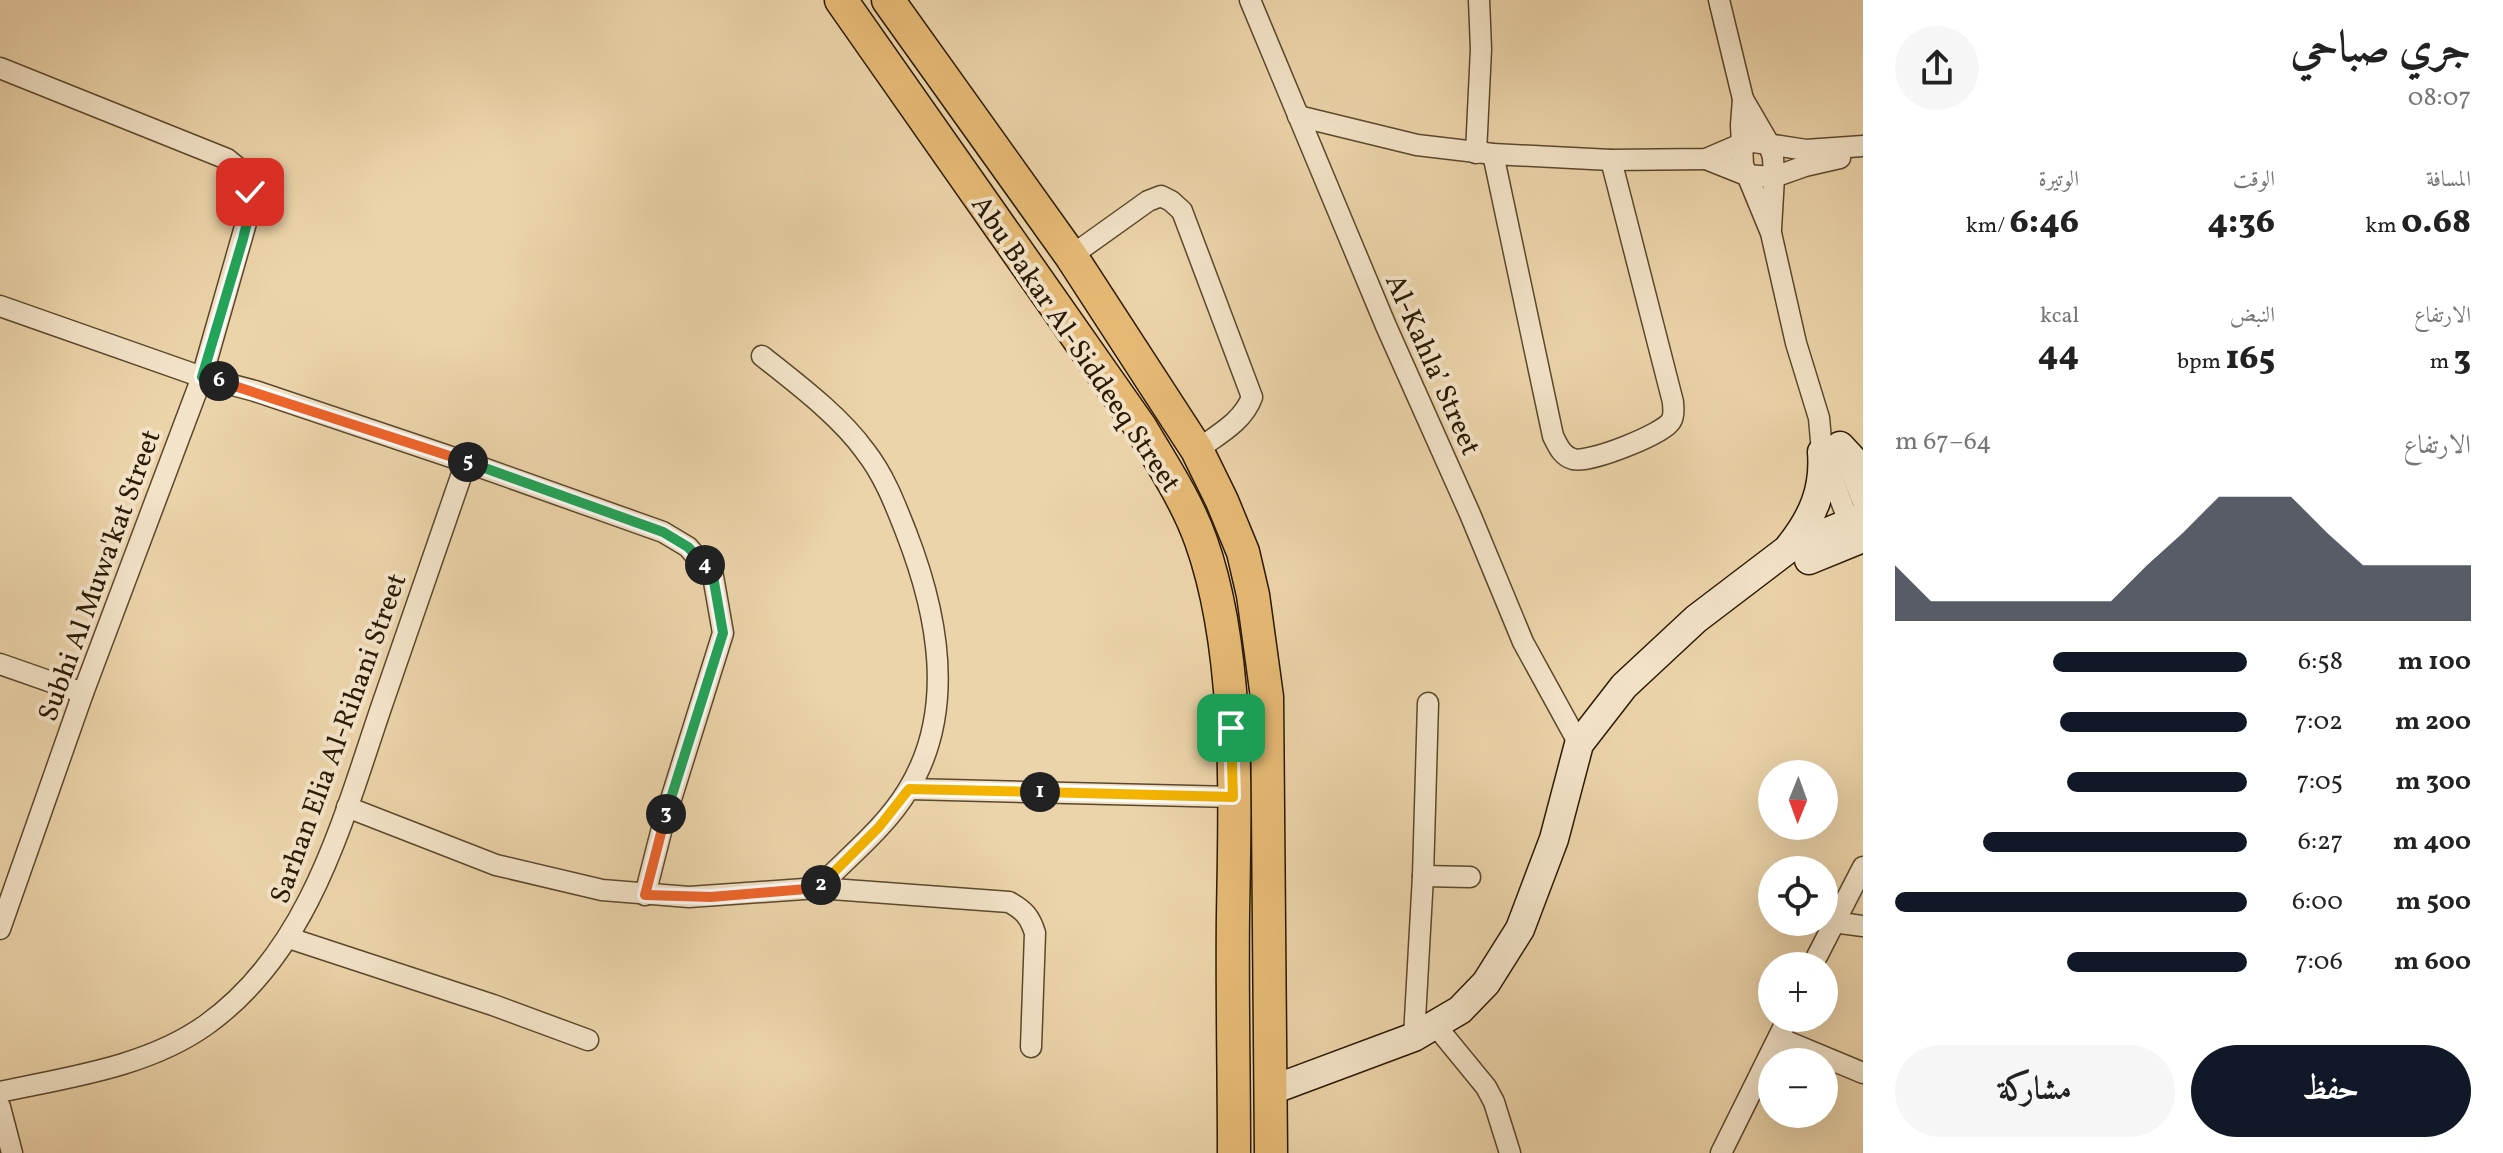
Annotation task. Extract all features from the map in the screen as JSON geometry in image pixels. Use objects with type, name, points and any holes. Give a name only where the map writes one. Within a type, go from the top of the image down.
[{"type":"main road","name":"Abu Bakar Al-Siddeeq Street","points":[[841,0],[1141,428],[1201,539],[1222,625],[1227,662],[1233,797],[1234,1153]]},
{"type":"main road","name":"Abu Bakar Al-Siddeeq Street","points":[[888,0],[1071,256],[1197,450],[1243,552],[1260,637],[1267,697],[1271,1153]]},
{"type":"street","name":"Al-Kahla’ Street","points":[[1250,0],[1523,642],[1579,744]]},
{"type":"street","points":[[1479,0],[1485,154],[1553,436],[1566,456],[1582,460],[1652,435],[1666,427],[1674,415],[1611,160]]},
{"type":"street","points":[[1719,0],[1743,99],[1741,144],[1746,175],[1771,233],[1796,343],[1819,418],[1859,524]]},
{"type":"street","name":"Subhi Al Muwa'kat Street","points":[[0,68],[227,159],[243,172],[252,202],[202,377],[83,693],[0,929]]},
{"type":"street","points":[[1743,99],[1768,142],[1773,157],[1771,233]]},
{"type":"street","points":[[1298,116],[1417,145],[1485,154],[1611,160],[1706,159],[1746,175],[1774,177],[1805,166],[1863,153]]},
{"type":"street","points":[[1706,159],[1741,144],[1768,142],[1806,150],[1863,146]]},
{"type":"street","points":[[1071,256],[1148,201],[1161,196],[1182,211],[1252,397],[1249,407],[1238,420],[1197,450]]},
{"type":"street","points":[[0,306],[202,377],[255,391],[466,462],[663,532],[688,547],[713,576],[723,633],[662,828],[645,895]]},
{"type":"street","points":[[762,356],[792,380],[864,449],[883,478],[915,554],[934,627],[938,657],[938,697],[929,742],[909,789],[879,827],[818,888]]},
{"type":"street","points":[[1831,449],[1863,471]]},
{"type":"street","points":[[1788,549],[1813,512],[1819,498],[1823,467],[1831,449]]},
{"type":"street","name":"Sarhan Elia Al-Rihani Street","points":[[0,1092],[133,1061],[162,1050],[206,1026],[275,959],[309,901],[347,807],[466,462]]},
{"type":"street","points":[[1751,577],[1794,566],[1859,524]]},
{"type":"street","points":[[1272,1090],[1425,1032],[1460,1010],[1486,983],[1520,929],[1554,839],[1579,744],[1624,686],[1696,619],[1788,549],[1859,524]]},
{"type":"street","points":[[0,664],[83,693]]},
{"type":"street","points":[[1428,703],[1423,876],[1425,1032],[1486,1087],[1510,1153]]},
{"type":"street","points":[[909,789],[1233,797]]},
{"type":"street","points":[[347,807],[522,873],[602,890],[711,897],[818,888],[929,898],[1001,900],[1025,912],[1032,925],[1035,946],[1031,1047]]},
{"type":"street","points":[[1838,913],[1863,867]]},
{"type":"street","points":[[1423,876],[1470,877]]},
{"type":"street","points":[[1838,923],[1863,926]]},
{"type":"street","points":[[289,938],[493,1005],[588,1040]]},
{"type":"street","points":[[1721,1153],[1782,1032]]},
{"type":"street","points":[[1779,1038],[1863,1073]]},
{"type":"street","points":[[0,1107],[12,1153]]},
{"type":"route","points":[[250,192],[252,202],[243,239],[202,377],[255,391],[663,532],[702,559],[713,576],[723,633],[675,784],[645,895],[711,897],[818,888],[896,809],[909,789],[1233,797],[1231,728]]}]
